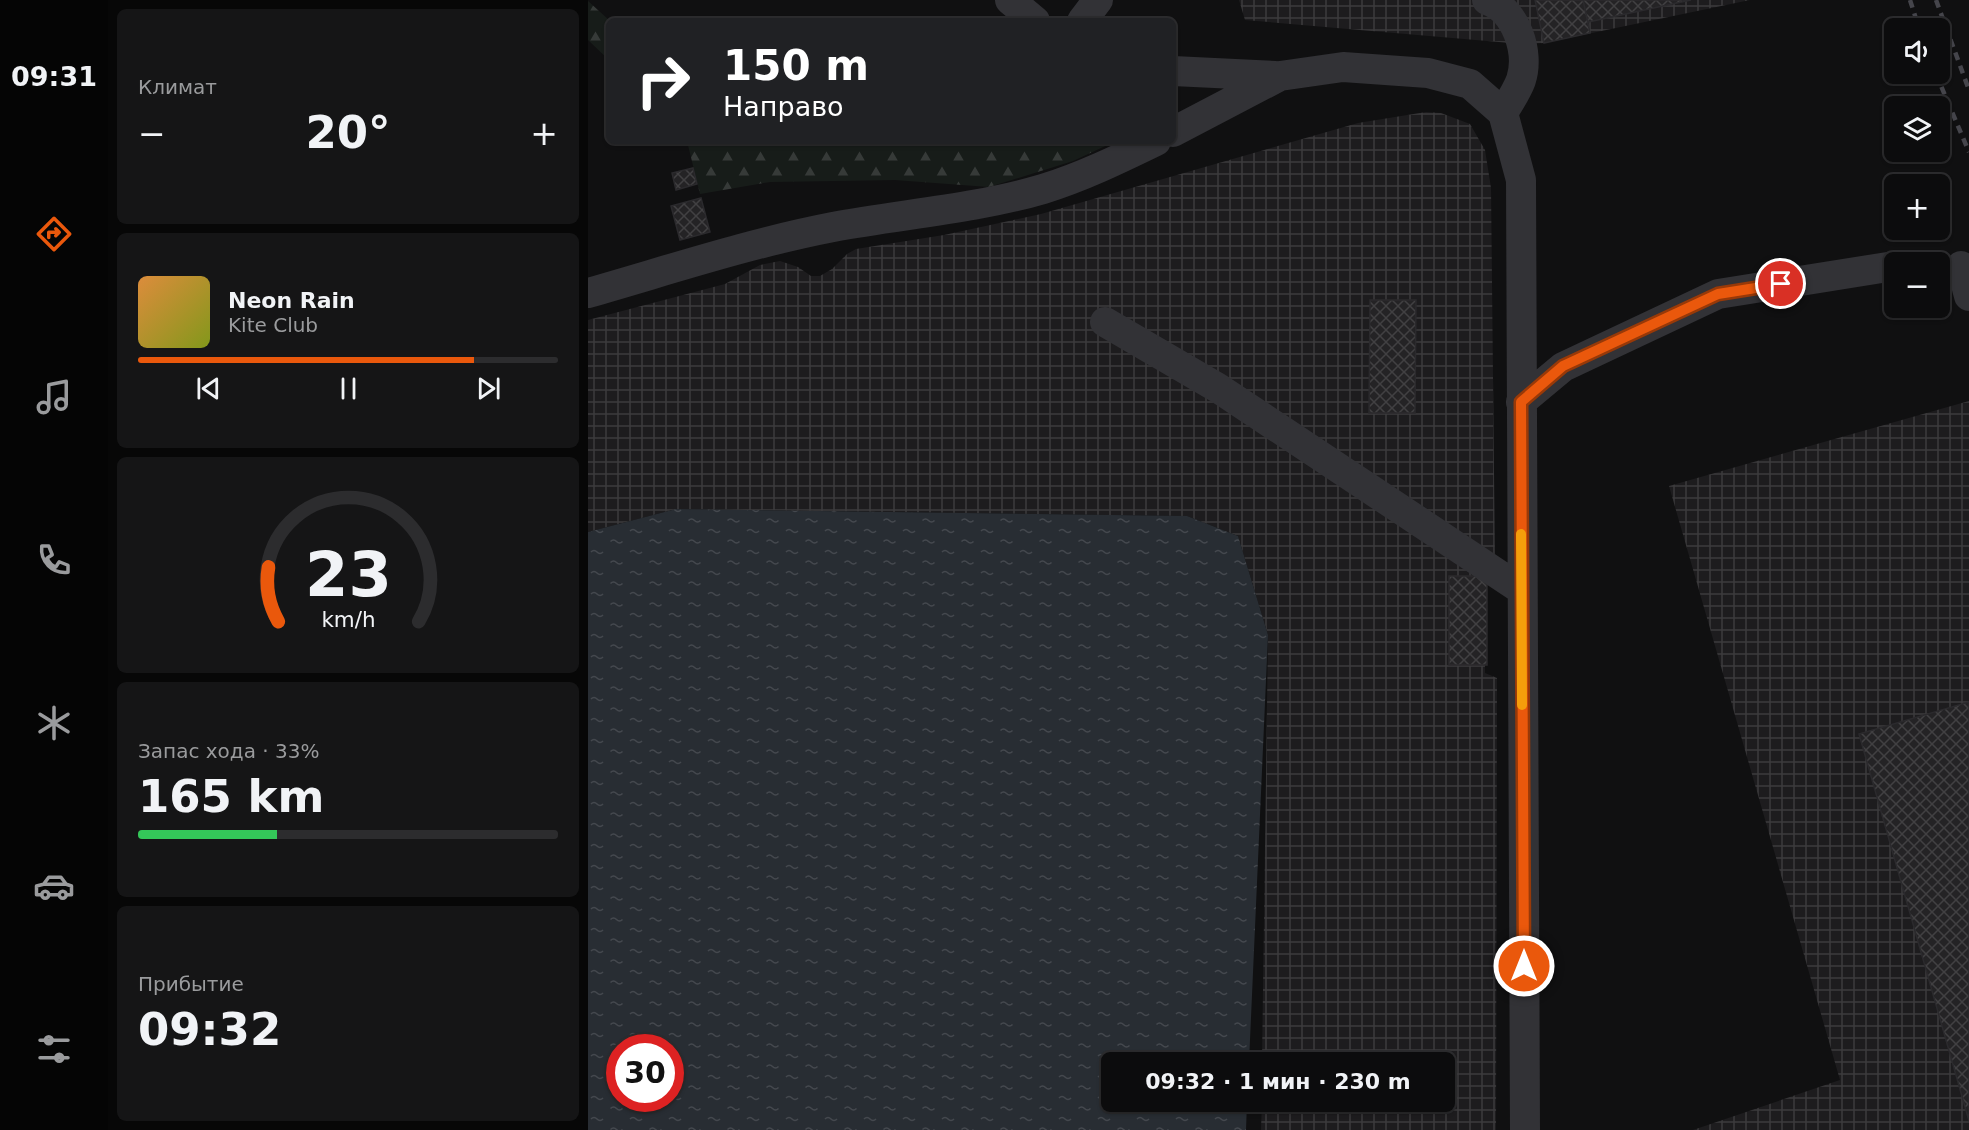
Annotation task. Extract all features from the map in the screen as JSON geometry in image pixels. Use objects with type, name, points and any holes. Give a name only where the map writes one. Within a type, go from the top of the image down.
[{"type":"street","points":[[1010,0],[1031,18]]},
{"type":"street","points":[[1084,18],[1098,0]]},
{"type":"street","points":[[1487,0],[1497,3],[1515,22],[1522,44],[1522,78],[1503,113]]},
{"type":"street","points":[[1176,71],[1280,76],[1343,67],[1428,73],[1470,84],[1503,113],[1521,180],[1524,1130]]},
{"type":"street","points":[[1176,130],[1280,76]]},
{"type":"street","points":[[588,293],[717,256],[832,228],[978,204],[1043,189],[1105,167],[1150,144]]},
{"type":"street","points":[[1957,266],[1969,296]]},
{"type":"street","points":[[1521,402],[1563,366],[1718,294],[1884,268]]},
{"type":"street","points":[[1105,322],[1218,388],[1522,590]]},
{"type":"shaded area","points":[[1239,0],[1750,0],[1544,43],[1522,44],[1245,20]]},
{"type":"shaded area","points":[[1426,112],[1441,113],[1470,124],[1485,150],[1491,188],[1495,566],[1484,569],[1485,673],[1497,678],[1496,1130],[1261,1130],[1262,1112],[1455,1112],[1455,1052],[1262,1052],[1268,635],[1238,536],[1187,516],[676,509],[588,532],[588,320],[725,284],[760,265],[780,261],[798,267],[811,276],[820,276],[856,249],[944,235],[1041,214],[1358,123]]},
{"type":"shaded area","points":[[1969,401],[1969,1130],[1693,1130],[1840,1080],[1669,486]]},
{"type":"green space","points":[[588,1],[607,18],[606,57],[588,40]]},
{"type":"green space","points":[[688,144],[1110,144],[1073,161],[989,187],[895,180],[770,182],[700,194]]},
{"type":"water","points":[[676,509],[1187,516],[1238,536],[1268,635],[1249,1052],[1101,1052],[1101,1112],[1247,1112],[1246,1130],[588,1130],[588,532]]},
{"type":"building","points":[[1535,0],[1583,0],[1590,33],[1544,43]]},
{"type":"building","points":[[1583,0],[1691,0],[1588,22]]},
{"type":"building","points":[[693,168],[697,184],[676,190],[672,173]]},
{"type":"building","points":[[701,198],[710,232],[680,240],[671,206]]},
{"type":"building","points":[[1370,300],[1416,300],[1415,413],[1369,413]]},
{"type":"building","points":[[1449,576],[1487,576],[1487,665],[1449,665]]},
{"type":"building","points":[[1969,702],[1969,1121],[1859,734]]},
{"type":"railway","points":[[1910,0],[1916,18]]},
{"type":"railway","points":[[1936,0],[1969,90]]},
{"type":"railway","points":[[1940,84],[1969,152]]},
{"type":"slow traffic","points":[[1521,534],[1522,705]]},
{"type":"route","points":[[1524,966],[1521,402],[1563,366],[1718,294],[1781,284]]}]
